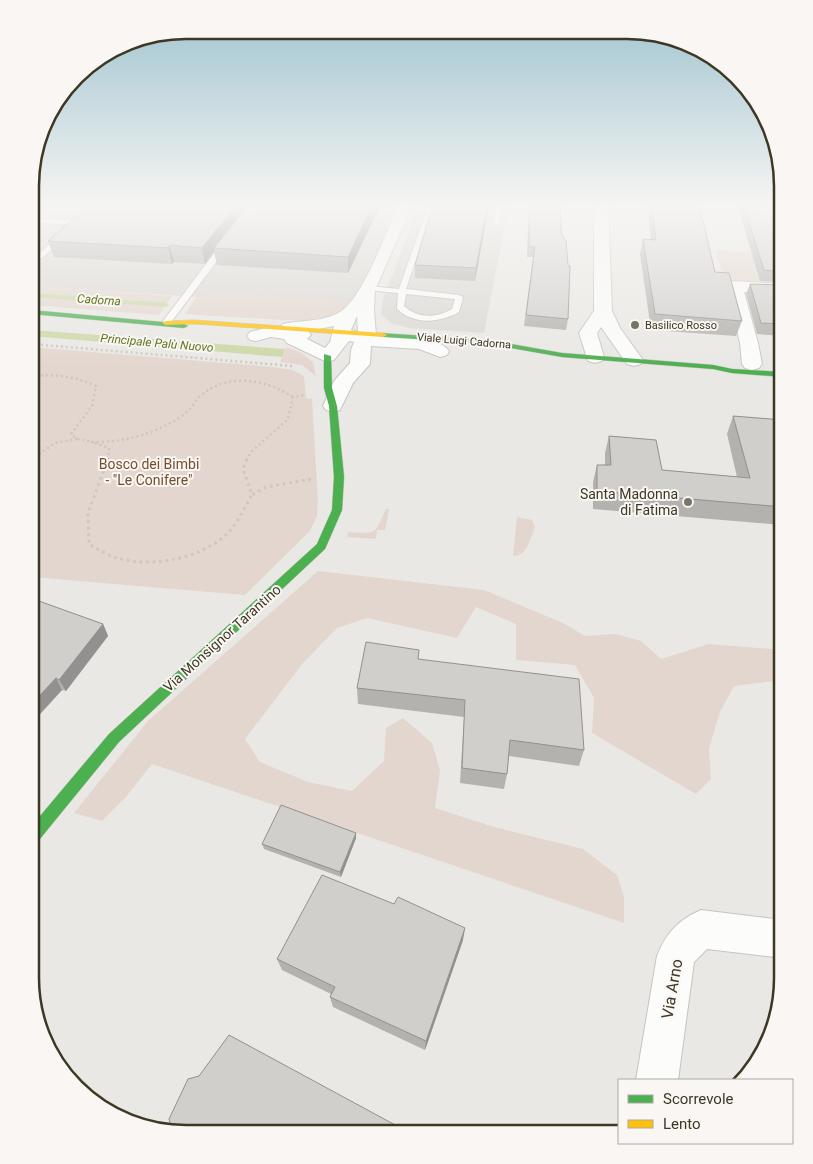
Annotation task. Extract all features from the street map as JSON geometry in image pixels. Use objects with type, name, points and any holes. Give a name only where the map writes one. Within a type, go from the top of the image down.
[{"type":"main road","name":"Viale Luigi Cadorna","points":[[39,313],[166,323],[256,336],[291,334],[352,335],[489,342],[524,346],[566,355],[713,367],[732,371],[774,374]]},
{"type":"main road","name":"Viale Luigi Cadorna","points":[[166,323],[195,322],[291,334]]},
{"type":"main road","name":"Viale Luigi Cadorna","points":[[352,335],[416,349],[445,351]]},
{"type":"main road","name":"Viale Luigi Cadorna","points":[[488,354],[566,355]]},
{"type":"main road","name":"Via Monsignor Tarantino","points":[[39,829],[114,738],[217,640],[321,546],[337,510],[339,477],[326,356]]},
{"type":"main road","name":"Viale Luigi Cadorna","points":[[713,367],[729,364],[774,365]]},
{"type":"street","points":[[352,335],[368,289],[382,258]]},
{"type":"street","points":[[602,258],[603,311],[612,329],[634,360]]},
{"type":"street","points":[[752,364],[749,343],[734,286],[774,288]]},
{"type":"street","points":[[291,334],[326,356],[352,335],[365,310],[368,289]]},
{"type":"street","points":[[566,355],[588,333],[603,311]]},
{"type":"street","points":[[291,334],[317,325],[352,335],[360,350],[360,364],[394,353],[416,349]]},
{"type":"street","name":"Viale Luigi Cadorna","points":[[256,336],[270,332],[352,335],[422,344],[445,351]]},
{"type":"street","points":[[588,333],[595,358]]},
{"type":"street","name":"Via Monsignor Tarantino","points":[[330,400],[360,364]]},
{"type":"street","name":"Via Arno","points":[[657,1079],[676,956],[686,941],[701,929],[774,938]]},
{"type":"lane","points":[[166,323],[215,258]]},
{"type":"lane","points":[[368,289],[402,291],[459,297],[456,310],[451,314],[428,318],[404,312],[400,307],[402,291],[413,258]]},
{"type":"path","points":[[39,345],[299,367],[309,374],[309,393]]},
{"type":"path","points":[[39,376],[68,377],[87,381],[96,386],[97,394],[94,404],[71,434],[109,448],[108,463],[88,513],[89,544],[118,559],[145,562],[190,556],[210,548],[227,535],[240,518],[252,495],[266,487],[298,480],[339,477]]},
{"type":"path","points":[[92,442],[112,442],[150,431],[188,412],[199,397],[211,388],[232,382],[260,380],[280,387],[293,397]]},
{"type":"path","points":[[293,397],[309,393],[330,400]]},
{"type":"path","points":[[252,495],[243,469],[245,461],[251,452],[288,419],[293,397]]},
{"type":"path","points":[[39,454],[55,443],[78,438]]},
{"type":"shaded area","points":[[39,258],[375,258],[355,301],[328,317],[283,320],[185,314],[197,297],[39,287]]},
{"type":"shaded area","points":[[399,258],[498,258],[484,333],[408,328],[391,323],[381,314],[383,299]]},
{"type":"green space","points":[[718,258],[774,258],[774,284],[724,281]]},
{"type":"green space","points":[[39,287],[172,296],[159,315],[39,306]]},
{"type":"green space","points":[[215,292],[355,301],[344,311],[304,321],[185,314],[197,297]]},
{"type":"green space","points":[[286,347],[300,352],[313,362],[316,376],[302,365],[280,362]]},
{"type":"green space","name":"Bosco dei Bimbi - \"Le Conifere\"","points":[[39,348],[273,367],[293,370],[304,376],[306,398],[312,399],[318,501],[317,516],[310,531],[245,595],[39,578]]},
{"type":"green space","points":[[386,509],[389,509],[385,530],[377,530],[376,539],[347,537],[348,532],[365,533],[374,531]]},
{"type":"green space","points":[[517,517],[532,520],[535,527],[525,550],[513,556]]},
{"type":"green space","points":[[318,571],[484,590],[563,623],[585,636],[615,634],[641,641],[661,659],[709,644],[774,649],[774,681],[734,686],[720,712],[709,748],[711,779],[696,794],[592,733],[594,698],[575,665],[516,660],[516,624],[476,607],[457,638],[367,618],[337,628],[303,663],[245,739],[260,762],[308,782],[352,791],[384,761],[386,728],[403,718],[432,743],[440,770],[435,808],[494,827],[583,849],[617,875],[624,897],[624,923],[152,764],[125,798],[102,821],[74,813],[148,721]]},
{"type":"water","name":"Principale Palù Nuovo","points":[[39,331],[285,349],[282,357],[39,337]]},
{"type":"building","points":[[417,258],[478,258],[476,268],[415,265]]},
{"type":"building","points":[[534,258],[567,258],[568,265],[570,266],[568,319],[526,315]]},
{"type":"building","points":[[646,258],[712,258],[715,272],[729,273],[742,321],[655,314]]},
{"type":"building","points":[[760,258],[774,258],[774,271],[764,270]]},
{"type":"building","points":[[750,284],[774,285],[774,324],[761,323]]},
{"type":"building","points":[[733,416],[774,419],[774,506],[597,491],[597,465],[611,465],[609,436],[656,440],[662,470],[750,478]]},
{"type":"building","points":[[39,601],[103,624],[59,680],[56,678],[39,696]]},
{"type":"building","points":[[366,642],[419,650],[418,659],[579,679],[584,750],[510,740],[507,774],[462,768],[465,700],[357,688]]},
{"type":"building","points":[[281,805],[356,833],[340,872],[262,844]]},
{"type":"building","points":[[322,875],[394,904],[398,897],[465,928],[426,1041],[330,997],[335,987],[277,959]]},
{"type":"building","points":[[229,1035],[395,1125],[170,1124],[169,1119],[188,1079],[199,1076]]},
{"type":"waterway","name":"Cadorna","points":[[39,296],[166,305]]},
{"type":"traffic: fast","points":[[39,313],[184,326]]},
{"type":"traffic: fast","points":[[383,335],[489,342],[562,355],[713,367],[732,371],[774,374]]},
{"type":"traffic: fast","points":[[39,829],[114,738],[321,546],[337,510],[339,477],[333,406],[328,388],[327,356]]},
{"type":"traffic: slow","points":[[166,323],[195,322],[383,335]]},
{"type":"place","name":"Basilico Rosso","points":[[635,325]]},
{"type":"place","name":"Santa Madonna di Fatima","points":[[688,502]]}]
